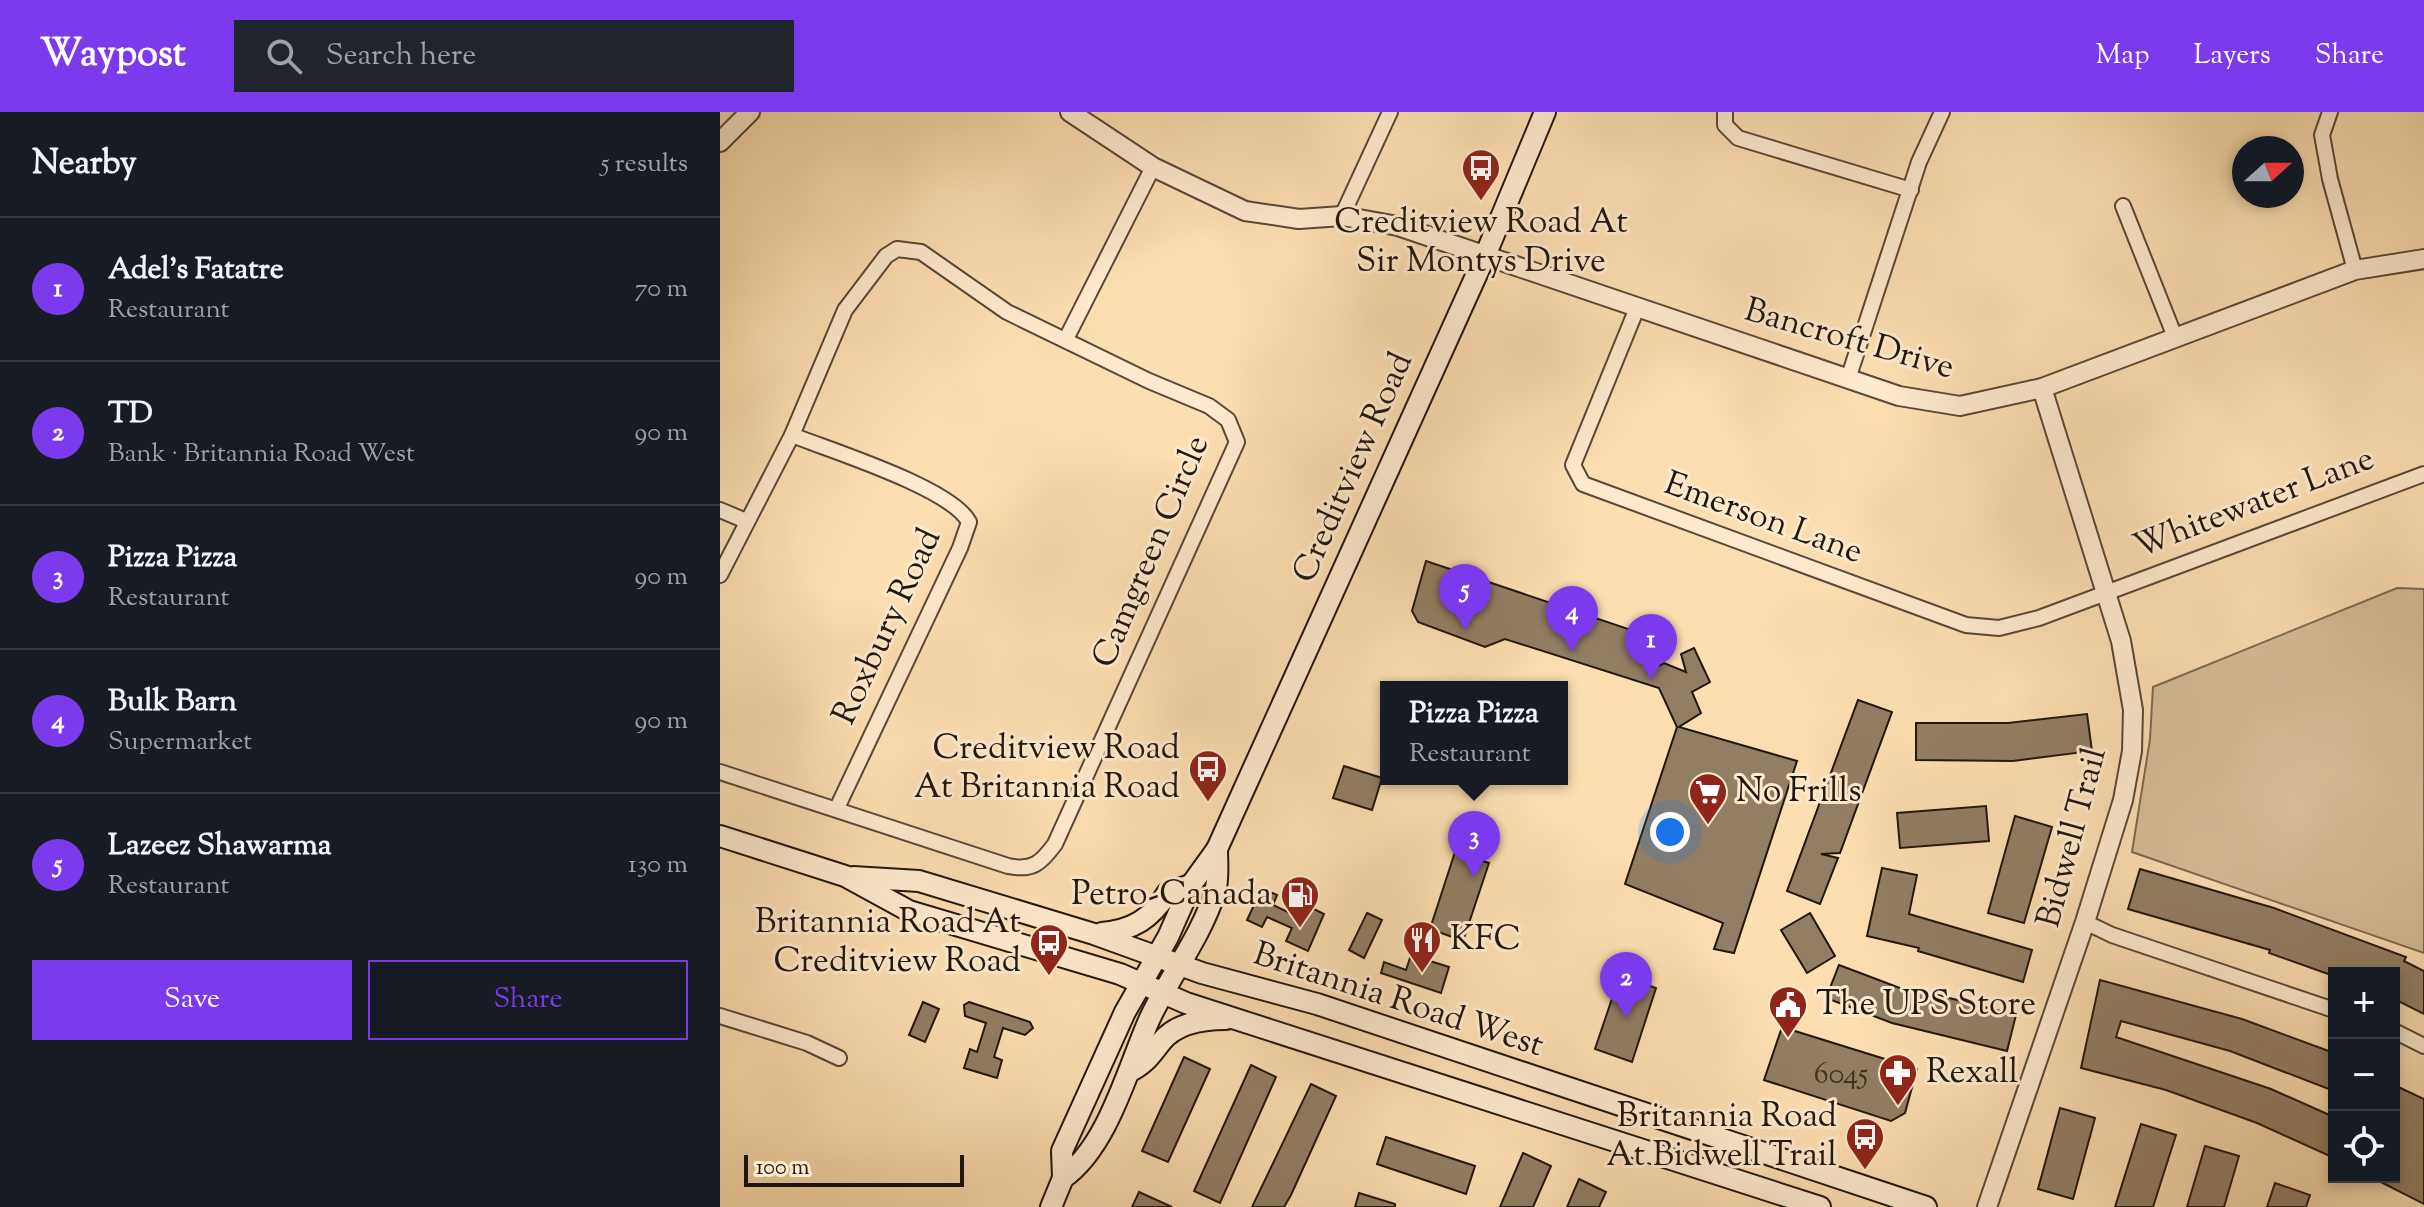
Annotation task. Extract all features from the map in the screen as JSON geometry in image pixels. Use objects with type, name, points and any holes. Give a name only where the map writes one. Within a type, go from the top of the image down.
[{"type":"main road","name":"Creditview Road","points":[[1051,1207],[1063,1178],[1062,1151],[1191,885],[1217,849],[1485,256],[1545,112]]},
{"type":"main road","name":"Britannia Road West","points":[[720,836],[845,876],[909,911],[1141,983],[1235,1018],[1820,1207]]},
{"type":"main road","name":"Creditview Road","points":[[1063,1178],[1083,1164],[1129,1072],[1151,1017],[1196,941],[1216,889],[1217,849]]},
{"type":"main road","name":"Britannia Road West","points":[[845,876],[919,881],[1094,934],[1181,965],[1317,1004],[1926,1207]]},
{"type":"main road","points":[[1094,934],[1138,925],[1157,911],[1168,892],[1191,885]]},
{"type":"main road","points":[[1129,1072],[1149,1061],[1161,1042],[1180,1028],[1207,1019],[1235,1018]]},
{"type":"street","points":[[720,142],[750,112]]},
{"type":"street","name":"Bancroft Drive","points":[[1070,112],[1153,167],[1245,211],[1299,219],[1342,216],[1407,228],[1899,396],[1960,406],[2042,388],[2355,270],[2424,259]]},
{"type":"street","points":[[1342,216],[1390,112]]},
{"type":"street","points":[[1725,112],[1725,125],[1738,138],[1911,190]]},
{"type":"street","points":[[1848,379],[1911,190],[1942,112]]},
{"type":"street","points":[[2330,112],[2322,135],[2330,179],[2355,270]]},
{"type":"street","points":[[1066,339],[1153,167]]},
{"type":"street","points":[[2123,206],[2175,337]]},
{"type":"street","name":"Camgreen Circle","points":[[720,575],[792,435],[845,310],[886,256],[897,249],[921,252],[1007,312],[1149,381],[1209,406],[1228,420],[1237,442],[1055,844],[1040,863],[1020,868],[720,772]]},
{"type":"street","name":"Emerson Lane","points":[[1637,308],[1573,465],[1583,484],[1966,625],[1999,628],[2039,618],[2106,592]]},
{"type":"street","name":"Bidwell Trail","points":[[1987,1207],[2085,922],[2123,800],[2132,751],[2129,674],[2042,388]]},
{"type":"street","name":"Roxbury Road","points":[[792,435],[938,494],[962,508],[969,522],[837,808]]},
{"type":"street","name":"Whitewater Lane","points":[[2106,592],[2424,474]]},
{"type":"street","points":[[720,510],[746,521]]},
{"type":"street","points":[[2085,922],[2112,935],[2328,1008]]},
{"type":"street","points":[[720,1016],[807,1043],[839,1058]]},
{"type":"street","points":[[2400,1034],[2424,1046]]},
{"type":"shaded area","points":[[2397,588],[2424,589],[2424,953],[2132,852],[2150,739],[2153,687]]},
{"type":"building","points":[[1426,561],[1661,640],[1650,670],[1664,663],[1686,672],[1681,654],[1694,648],[1710,682],[1692,692],[1701,713],[1679,727],[1797,761],[1734,953],[1714,949],[1723,923],[1625,884],[1677,727],[1659,688],[1505,639],[1485,647],[1418,622],[1412,611]]},
{"type":"building","points":[[1858,700],[1892,712],[1840,853],[1821,854],[1838,858],[1820,904],[1787,891]]},
{"type":"building","points":[[2087,714],[2092,751],[2013,761],[1916,760],[1916,723],[2008,723]]},
{"type":"building","points":[[1344,766],[1380,777],[1372,810],[1333,798]]},
{"type":"building","points":[[1986,806],[1989,841],[1900,848],[1897,813]]},
{"type":"building","points":[[2015,816],[2052,827],[2024,923],[1988,913]]},
{"type":"building","points":[[1455,852],[1489,863],[1463,941],[1430,929]]},
{"type":"building","points":[[1882,868],[1917,875],[1909,914],[2032,950],[2023,982],[1918,951],[1919,948],[1867,936]]},
{"type":"building","points":[[2140,869],[2274,908],[2406,957],[2404,961],[2424,971],[2424,1014],[2400,1002],[2400,967],[2328,967],[2328,974],[2269,953],[2270,950],[2128,909]]},
{"type":"building","points":[[1262,888],[1277,895],[1273,905],[1298,917],[1304,904],[1324,914],[1308,951],[1286,941],[1292,928],[1267,917],[1262,927],[1247,920]]},
{"type":"building","points":[[1367,913],[1382,920],[1364,958],[1349,950]]},
{"type":"building","points":[[1810,913],[1835,956],[1807,973],[1781,930]]},
{"type":"building","name":"KFC","points":[[1411,955],[1449,967],[1441,993],[1381,973],[1384,962],[1406,970]]},
{"type":"building","points":[[1839,965],[1913,993],[1914,989],[2016,1015],[2007,1051],[1892,1023],[1826,998]]},
{"type":"building","points":[[1620,975],[1656,988],[1632,1062],[1595,1049]]},
{"type":"building","points":[[2100,980],[2242,1019],[2328,1051],[2328,1089],[2230,1051],[2121,1021],[2116,1037],[2271,1089],[2328,1114],[2328,1155],[2257,1123],[2166,1090],[2081,1068]]},
{"type":"building","points":[[923,1002],[939,1009],[925,1042],[909,1035]]},
{"type":"building","points":[[969,1002],[1030,1022],[1033,1028],[1025,1035],[1003,1028],[994,1057],[1002,1060],[997,1078],[964,1068],[970,1049],[977,1052],[986,1023],[965,1016],[964,1005]]},
{"type":"building","points":[[1782,1027],[1917,1069],[1905,1113],[1891,1121],[1764,1080]]},
{"type":"building","points":[[1184,1057],[1210,1069],[1168,1162],[1142,1151]]},
{"type":"building","points":[[1251,1065],[1276,1077],[1220,1203],[1194,1191]]},
{"type":"building","points":[[1311,1084],[1336,1096],[1291,1195],[1284,1207],[1252,1207]]},
{"type":"building","points":[[2400,1088],[2424,1099],[2424,1204],[2383,1183],[2400,1183]]},
{"type":"building","points":[[2060,1108],[2095,1118],[2073,1199],[2038,1189]]},
{"type":"building","points":[[2141,1124],[2176,1135],[2153,1207],[2115,1207]]},
{"type":"building","points":[[1386,1137],[1475,1166],[1466,1194],[1377,1164]]},
{"type":"building","points":[[2205,1146],[2239,1156],[2224,1207],[2187,1207]]},
{"type":"building","points":[[1523,1153],[1551,1166],[1533,1207],[1500,1207]]},
{"type":"building","points":[[1579,1179],[1606,1192],[1599,1207],[1567,1207]]},
{"type":"building","points":[[2275,1183],[2310,1195],[2306,1207],[2267,1207]]},
{"type":"building","points":[[1139,1192],[1172,1207],[1132,1207]]},
{"type":"building","points":[[1359,1193],[1395,1204],[1395,1207],[1355,1207]]},
{"type":"place","name":"Creditview Road At Sir Montys Drive","points":[[1481,202]]},
{"type":"place","name":"Lazeez Shawarma","points":[[1465,630]]},
{"type":"place","name":"Bulk Barn","points":[[1572,652]]},
{"type":"place","name":"Adel's Fatatre","points":[[1651,680]]},
{"type":"place","name":"Creditview Road At Britannia Road","points":[[1208,803]]},
{"type":"place","name":"No Frills","points":[[1708,826]]},
{"type":"place","name":"Pizza Pizza","points":[[1474,877]]},
{"type":"place","name":"Petro-Canada","points":[[1300,929]]},
{"type":"place","name":"KFC","points":[[1422,974]]},
{"type":"place","name":"Britannia Road At Creditview Road","points":[[1049,977]]},
{"type":"place","name":"TD","points":[[1626,1018]]},
{"type":"place","name":"The UPS Store","points":[[1788,1039]]},
{"type":"place","name":"Rexall","points":[[1898,1107]]},
{"type":"place","name":"Britannia Road At Bidwell Trail","points":[[1865,1171]]}]
